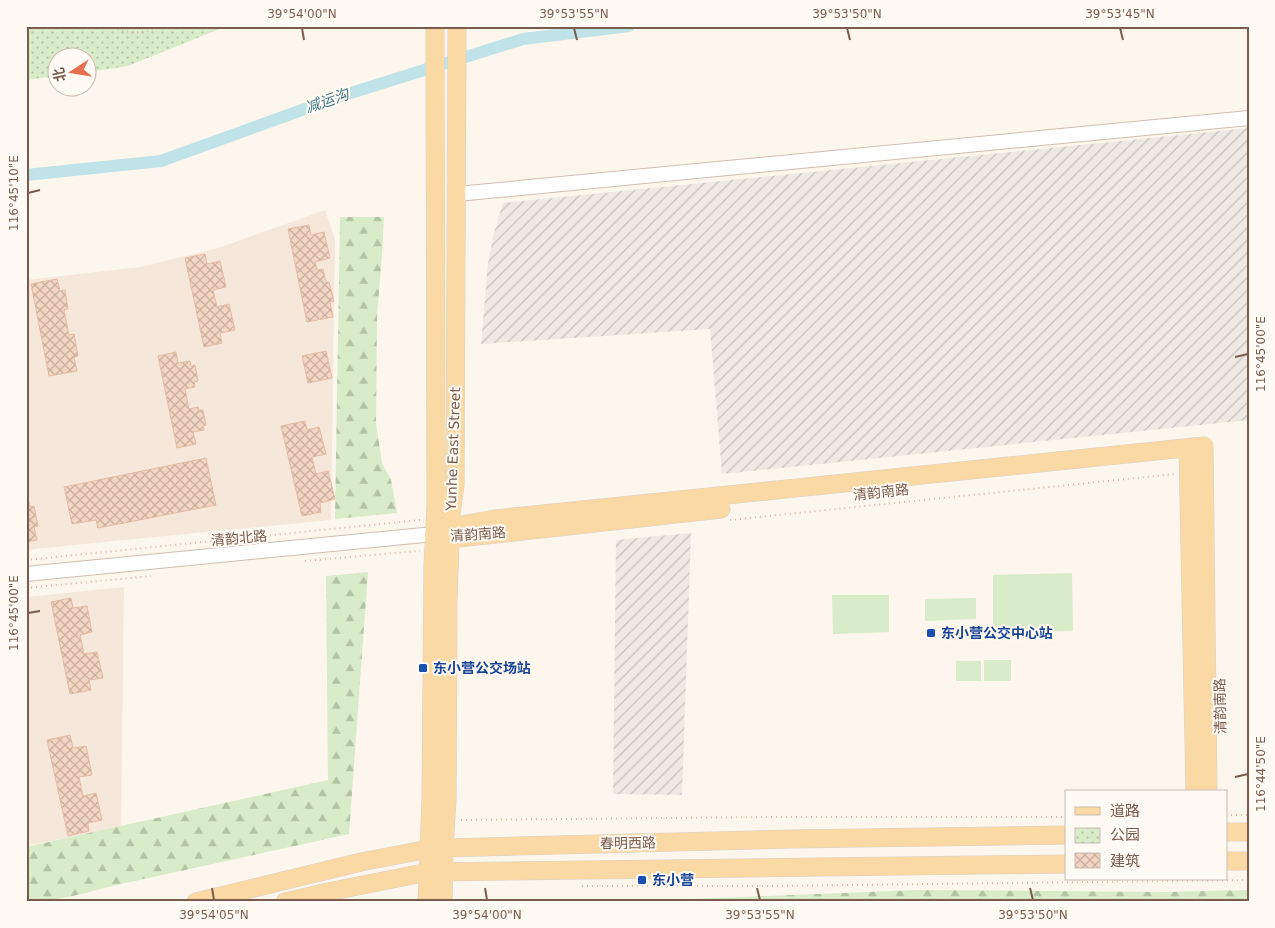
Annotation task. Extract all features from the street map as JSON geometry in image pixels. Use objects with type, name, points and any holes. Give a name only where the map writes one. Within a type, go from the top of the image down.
[{"type":"main road","name":"Yunhe East Street","points":[[435,26],[440,534],[431,801],[436,849],[436,872],[443,902]]},
{"type":"main road","name":"Yunhe East Street","points":[[436,849],[445,820],[447,800],[448,608],[440,534],[455,485],[457,26]]},
{"type":"main road","name":"清韵南路","points":[[440,534],[495,519],[1193,460]]},
{"type":"main road","name":"清韵南路","points":[[1193,460],[1195,790]]},
{"type":"main road","name":"清韵南路","points":[[1193,460],[1208,790]]},
{"type":"main road","points":[[1228,832],[1249,832]]},
{"type":"main road","name":"春明西路","points":[[196,902],[361,862],[436,849],[790,839],[1065,835]]},
{"type":"main road","points":[[1228,861],[1249,861]]},
{"type":"main road","name":"春明西路","points":[[285,902],[436,872],[1065,864]]},
{"type":"main road","name":"Yunhe East Street","points":[[427,902],[436,872]]},
{"type":"street","points":[[457,194],[1249,118]]},
{"type":"street","name":"清韵北路","points":[[26,574],[440,534]]},
{"type":"path","points":[[108,26],[122,32],[139,33],[160,26]]},
{"type":"path","name":"清韵南路","points":[[723,521],[1193,460]]},
{"type":"path","name":"清韵北路","points":[[26,560],[414,522],[440,534]]},
{"type":"path","points":[[297,561],[405,552],[440,534]]},
{"type":"path","points":[[26,588],[155,575]]},
{"type":"path","points":[[1228,815],[1249,815]]},
{"type":"path","name":"春明西路","points":[[445,820],[1065,817]]},
{"type":"path","points":[[574,886],[773,886],[1249,880]]},
{"type":"shaded area","points":[[1249,128],[1249,420],[722,474],[710,329],[481,344],[488,263],[503,203]]},
{"type":"shaded area","points":[[325,210],[335,240],[331,520],[26,550],[26,280],[140,267],[218,248]]},
{"type":"shaded area","points":[[691,533],[682,795],[613,794],[616,540]]},
{"type":"shaded area","points":[[124,587],[121,827],[26,846],[26,597]]},
{"type":"green space","points":[[26,26],[227,26],[128,66],[98,70],[98,48],[48,48],[48,77],[26,80]]},
{"type":"green space","points":[[340,217],[384,217],[377,317],[376,423],[382,463],[391,480],[397,513],[335,519]]},
{"type":"green space","points":[[368,572],[349,834],[65,898],[26,902],[26,847],[328,780],[326,576]]},
{"type":"green space","points":[[1072,573],[1073,631],[993,633],[993,575]]},
{"type":"green space","points":[[832,595],[889,595],[889,632],[833,634]]},
{"type":"green space","points":[[976,598],[976,619],[925,621],[925,599]]},
{"type":"green space","points":[[984,660],[1011,660],[1011,681],[984,681]]},
{"type":"green space","points":[[956,661],[981,661],[981,681],[956,681]]},
{"type":"green space","points":[[916,890],[1165,892],[1249,890],[1249,902],[617,902]]},
{"type":"building","points":[[309,225],[311,235],[324,232],[330,258],[315,262],[317,270],[323,269],[334,301],[330,302],[333,317],[307,322],[288,229]]},
{"type":"building","points":[[205,254],[207,264],[220,261],[226,287],[213,290],[217,307],[229,304],[235,330],[220,333],[222,343],[204,347],[185,258]]},
{"type":"building","points":[[57,279],[60,291],[65,290],[68,309],[64,310],[69,335],[74,334],[78,356],[74,357],[77,371],[49,376],[31,284]]},
{"type":"building","points":[[326,351],[332,378],[308,383],[302,356]]},
{"type":"building","points":[[176,352],[178,363],[190,361],[191,366],[195,365],[198,381],[194,382],[195,387],[185,389],[189,409],[198,407],[199,410],[203,410],[206,425],[203,426],[204,430],[193,432],[196,444],[177,448],[158,356]]},
{"type":"building","points":[[305,421],[307,430],[319,427],[326,454],[312,457],[316,474],[328,471],[335,499],[320,503],[321,512],[302,516],[281,426]]},
{"type":"building","points":[[206,458],[216,505],[98,528],[96,520],[72,524],[64,487]]},
{"type":"building","points":[[26,490],[30,507],[34,506],[38,526],[34,527],[37,540],[26,542]]},
{"type":"building","points":[[71,598],[73,608],[87,606],[92,632],[80,635],[84,654],[97,652],[103,678],[89,680],[91,690],[70,694],[51,602]]},
{"type":"building","points":[[70,735],[73,748],[86,746],[92,775],[79,777],[83,796],[96,793],[102,820],[88,823],[89,831],[68,836],[47,740]]},
{"type":"waterway","name":"减运沟","points":[[26,175],[161,161],[335,98],[523,39],[629,26]]},
{"type":"place","name":"东小营公交中心站","points":[[931,633]]},
{"type":"place","name":"东小营公交场站","points":[[423,668]]},
{"type":"place","name":"东小营","points":[[642,880]]}]
